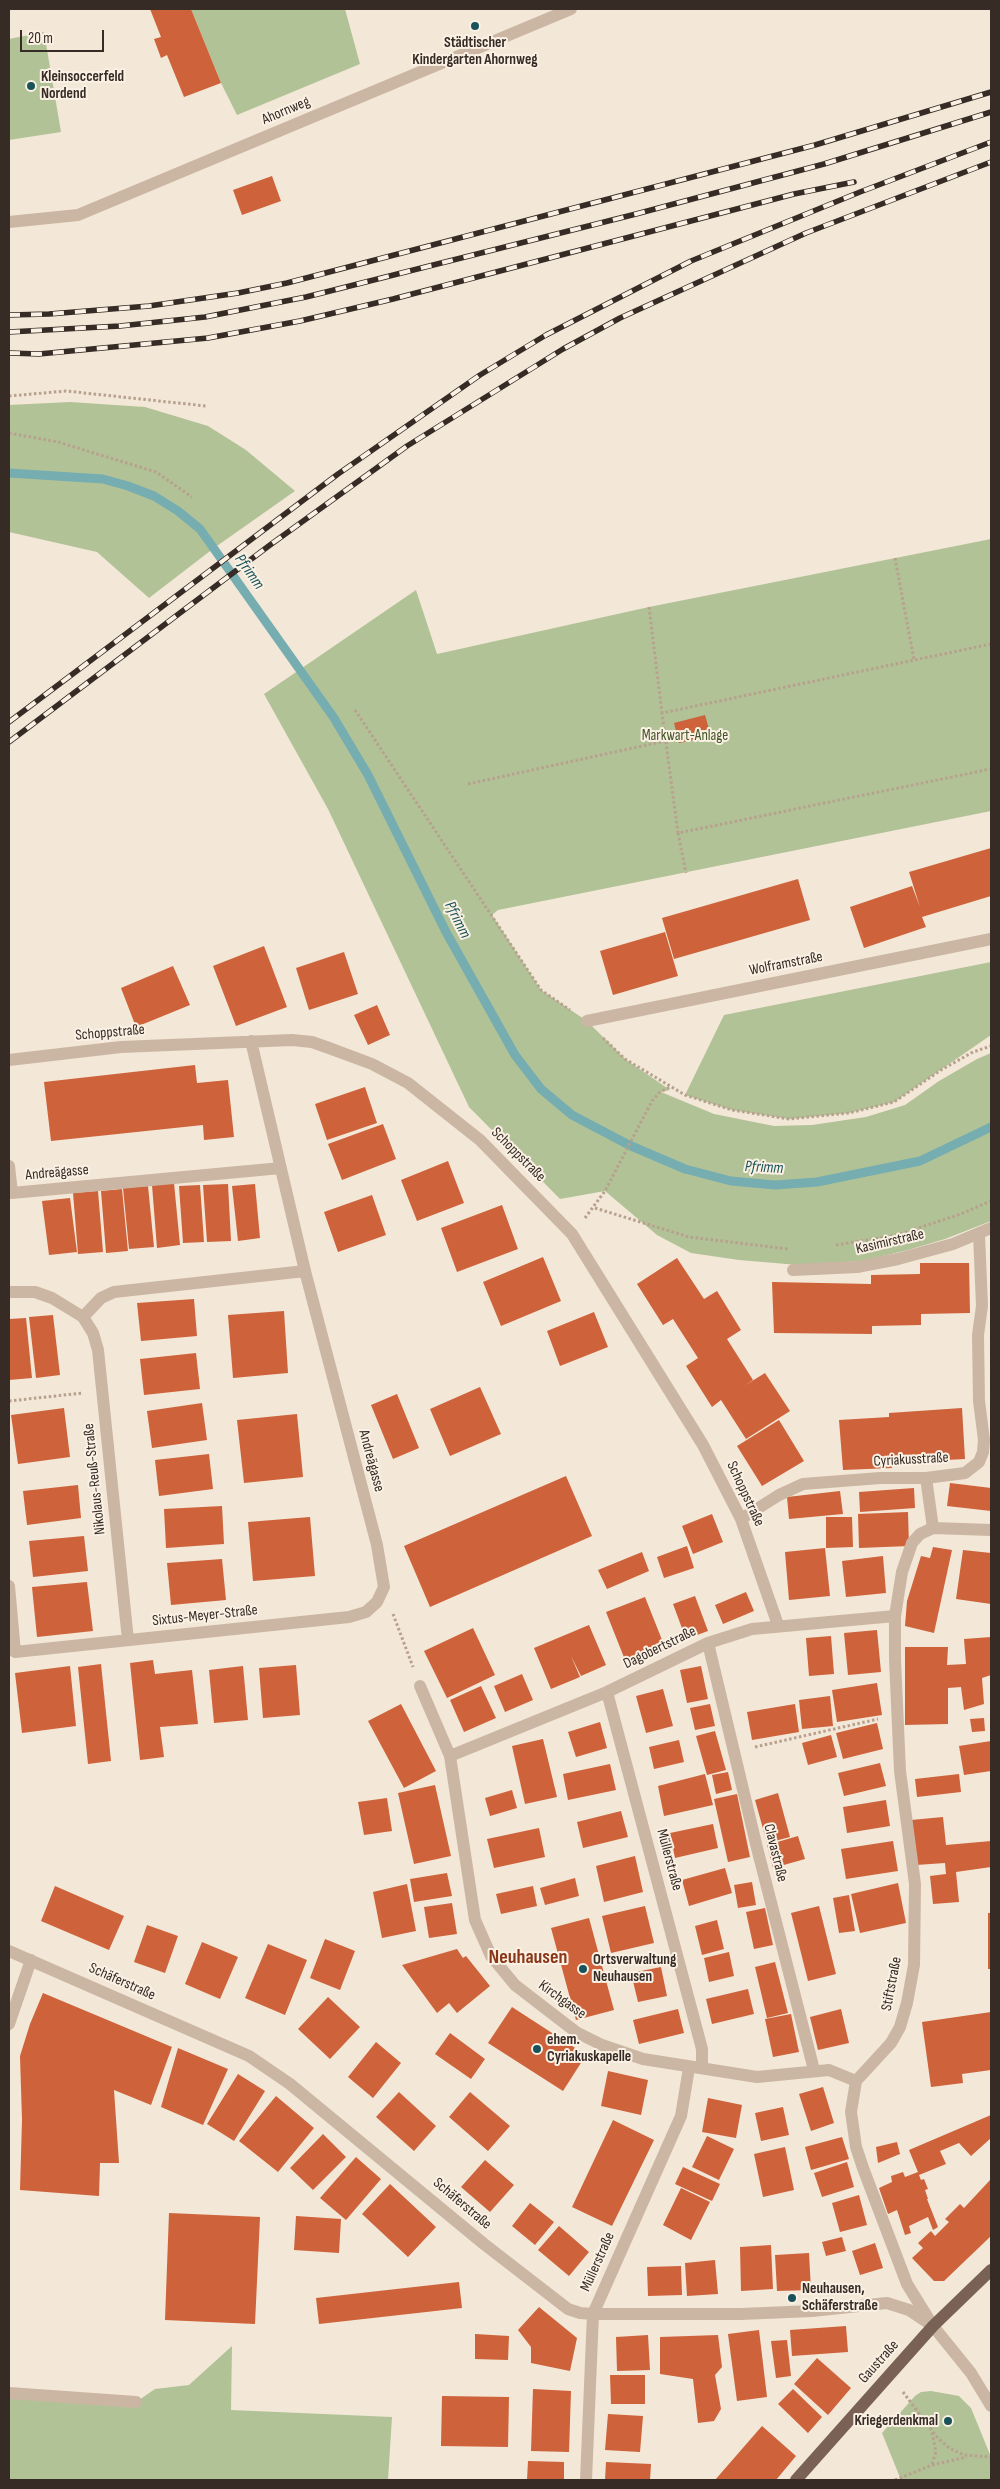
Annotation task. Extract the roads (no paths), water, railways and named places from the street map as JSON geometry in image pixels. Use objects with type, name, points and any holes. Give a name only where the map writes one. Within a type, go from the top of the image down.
[{"type":"main road","name":"Gaustraße","points":[[796,2480],[933,2326],[991,2270]]},
{"type":"street","name":"Ahornweg","points":[[9,222],[78,215],[571,9]]},
{"type":"street","name":"Wolframstraße","points":[[587,1022],[991,939]]},
{"type":"street","name":"Schoppstraße","points":[[9,1060],[121,1047],[250,1041],[312,1042],[372,1064],[408,1083],[480,1140],[572,1234],[703,1445],[741,1519],[778,1625]]},
{"type":"street","name":"Andreägasse","points":[[250,1041],[305,1271],[377,1545],[384,1587]]},
{"type":"street","name":"Andreägasse","points":[[9,1166],[12,1193],[281,1168]]},
{"type":"street","name":"Kasimirstraße","points":[[793,1270],[857,1267],[890,1261],[979,1234],[991,1228]]},
{"type":"street","name":"Cyriakusstraße","points":[[741,1519],[779,1494],[803,1484],[880,1478],[926,1478],[965,1473],[979,1462],[983,1452],[984,1440],[979,1401],[978,1335],[982,1306],[979,1234]]},
{"type":"street","points":[[83,1317],[101,1298],[114,1292],[305,1271]]},
{"type":"street","name":"Nikolaus-Reuß-Straße","points":[[9,1292],[35,1292],[69,1307],[83,1317],[93,1333],[102,1391],[128,1640]]},
{"type":"street","points":[[926,1478],[933,1528]]},
{"type":"street","points":[[895,1616],[902,1572],[912,1543],[920,1534],[933,1528],[991,1530]]},
{"type":"street","name":"Sixtus-Meyer-Straße","points":[[9,1586],[12,1651],[349,1617],[366,1612],[372,1607],[377,1602],[384,1587]]},
{"type":"street","name":"Dagobertstraße","points":[[450,1756],[607,1692],[708,1643],[752,1629],[778,1625],[895,1616]]},
{"type":"street","name":"Stiftstraße","points":[[856,2081],[890,2043],[900,2027],[907,2003],[914,1965],[915,1884],[901,1780],[897,1715],[895,1616]]},
{"type":"street","name":"Clavastraße","points":[[708,1643],[814,2070]]},
{"type":"street","points":[[420,1686],[450,1756]]},
{"type":"street","name":"Müllerstraße","points":[[586,2480],[593,2314],[681,2116],[702,2049],[607,1692]]},
{"type":"street","name":"Kirchgasse","points":[[450,1756],[476,1920],[492,1956],[503,1973],[529,1997],[576,2032],[643,2059],[758,2077],[829,2070],[856,2081]]},
{"type":"street","name":"Schäferstraße","points":[[9,1951],[249,2056],[290,2084],[555,2300],[580,2313],[742,2314],[887,2303],[908,2310],[933,2326]]},
{"type":"street","points":[[9,2024],[31,1960]]},
{"type":"street","points":[[856,2081],[851,2112],[856,2147],[907,2284],[933,2326],[972,2373],[991,2406]]},
{"type":"street","points":[[9,2393],[136,2402]]},
{"type":"waterway","name":"Pfrimm","points":[[9,473],[103,479],[128,486],[154,496],[178,511],[200,529],[334,718],[368,775],[446,932],[515,1055],[541,1089],[572,1115],[629,1145],[685,1169],[731,1181],[775,1185],[817,1182],[920,1161],[991,1127]]},
{"type":"railway","points":[[9,315],[49,314],[149,306],[238,293],[287,283],[815,145],[991,92]]},
{"type":"railway","points":[[9,332],[120,326],[205,317],[306,297],[636,214],[824,164],[991,112]]},
{"type":"railway","points":[[9,722],[338,474],[480,375],[546,335],[691,261],[860,192],[991,142]]},
{"type":"railway","points":[[9,742],[270,545],[407,446],[563,349],[620,318],[806,233],[991,162]]},
{"type":"railway","points":[[9,353],[39,354],[208,338],[300,321],[393,299],[794,194],[854,182]]},
{"type":"place","name":"Städtischer Kindergarten Ahornweg","points":[[475,26]]},
{"type":"place","name":"Kleinsoccerfeld Nordend","points":[[31,86]]},
{"type":"place","name":"Ortsverwaltung Neuhausen","points":[[583,1969]]},
{"type":"place","name":"ehem. Cyriakuskapelle","points":[[537,2049]]},
{"type":"place","name":"Neuhausen, Schäferstraße","points":[[792,2298]]},
{"type":"place","name":"Kriegerdenkmal","points":[[948,2421]]},
{"type":"district","name":"Neuhausen","points":[[528,1958]]},
{"type":"park label","name":"Markwart-Anlage","points":[[685,736]]}]
